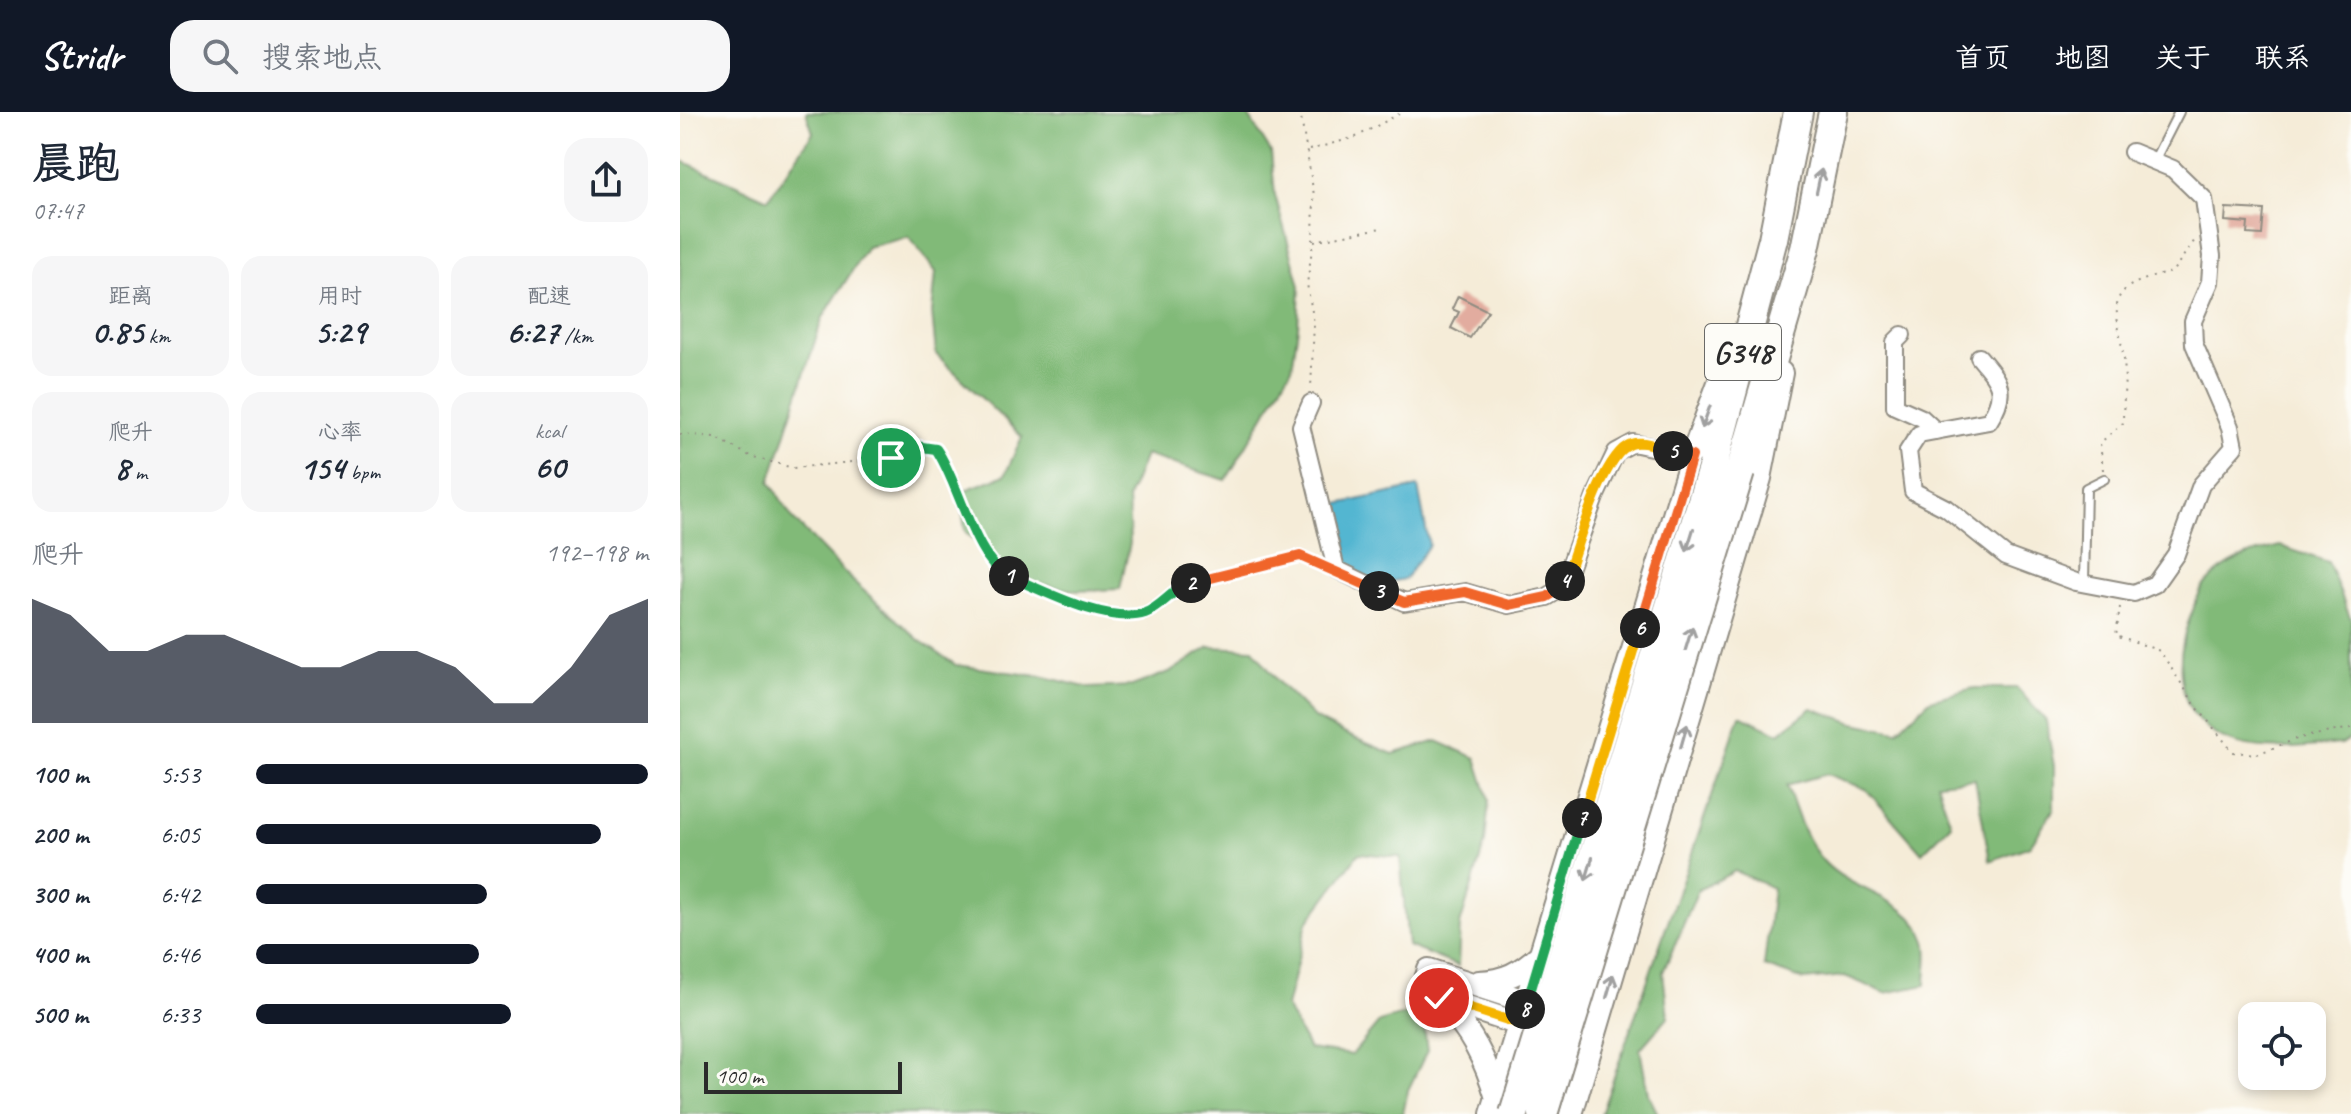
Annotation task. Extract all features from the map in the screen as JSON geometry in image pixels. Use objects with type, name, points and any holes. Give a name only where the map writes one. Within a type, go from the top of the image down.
[{"type":"highway","name":"G348","points":[[1543,1114],[1773,239],[1798,112]]},
{"type":"highway","name":"G348","points":[[1501,1109],[1715,465],[1805,249],[1833,112]]},
{"type":"main road","points":[[1571,1114],[1760,478],[1805,249]]},
{"type":"main road","points":[[1501,1109],[1520,1024],[1541,955],[1715,465]]},
{"type":"main road","points":[[1467,983],[1500,981],[1522,972],[1541,955]]},
{"type":"main road","points":[[1591,1047],[1422,992],[1429,970],[1598,1025]]},
{"type":"main road","points":[[1439,998],[1476,1042],[1487,1063],[1501,1109]]},
{"type":"street","points":[[1979,357],[1999,380],[2000,403],[1989,421],[1919,434],[1908,451],[1913,491],[1946,508],[2006,556],[2084,583],[2134,593],[2155,584],[2176,554],[2201,485],[2234,447],[2230,427],[2194,344],[2193,321],[2210,282],[2212,256],[2204,199],[2173,169],[2132,152]]},
{"type":"street","points":[[1902,335],[1895,342],[1895,406],[1922,418],[1936,431]]},
{"type":"street","points":[[1311,403],[1301,426],[1336,569],[1404,602],[1465,592],[1509,605],[1547,597],[1562,588],[1595,497],[1616,452],[1633,443],[1715,465]]},
{"type":"lane","points":[[2154,161],[2179,112]]},
{"type":"lane","points":[[2084,583],[2086,488],[2104,479]]},
{"type":"path","points":[[1300,112],[1314,195],[1313,242],[1307,284],[1314,323],[1311,403]]},
{"type":"path","points":[[1308,150],[1356,137],[1399,114]]},
{"type":"path","points":[[2104,479],[2100,443],[2123,423],[2124,363],[2114,317],[2122,293],[2133,281],[2172,272],[2207,223]]},
{"type":"path","points":[[1313,242],[1381,228]]},
{"type":"path","points":[[680,434],[715,437],[750,456],[793,468],[891,458],[915,446],[936,449],[947,464],[974,531],[998,572],[1110,615],[1146,613],[1180,586],[1300,556],[1336,569]]},
{"type":"path","points":[[2119,590],[2121,613],[2116,635],[2160,651],[2196,706],[2233,752],[2257,754],[2299,738],[2351,728]]},
{"type":"green space","points":[[806,112],[1246,112],[1271,152],[1275,195],[1300,286],[1292,368],[1226,480],[1145,455],[1128,498],[1130,543],[1120,589],[1077,591],[1035,583],[998,564],[965,531],[960,492],[1005,475],[1022,437],[936,354],[932,313],[936,272],[909,237],[867,247],[822,319],[770,482],[793,519],[853,581],[919,640],[956,665],[1045,677],[1089,688],[1132,686],[1172,671],[1209,647],[1253,649],[1280,684],[1315,719],[1393,754],[1437,741],[1476,758],[1489,799],[1485,842],[1460,925],[1458,966],[1408,946],[1400,857],[1359,853],[1307,923],[1286,1007],[1309,1049],[1352,1055],[1379,1022],[1422,1009],[1427,1051],[1408,1090],[1403,1114],[680,1114],[680,160],[768,199],[813,133]]},
{"type":"green space","points":[[2280,546],[2328,562],[2351,620],[2351,738],[2342,744],[2261,748],[2230,742],[2202,724],[2191,710],[2185,695],[2181,678],[2183,644],[2201,589],[2231,563]]},
{"type":"green space","points":[[1974,688],[2017,688],[2046,721],[2054,766],[2054,809],[2030,846],[1990,861],[1975,779],[1937,783],[1951,824],[1922,853],[1866,789],[1827,774],[1787,785],[1807,836],[1825,863],[1851,882],[1895,905],[1918,926],[1927,946],[1926,985],[1885,993],[1845,976],[1804,980],[1764,966],[1773,888],[1735,871],[1698,890],[1663,972],[1668,1017],[1640,1049],[1648,1094],[1658,1114],[1601,1114],[1740,715],[1779,733],[1812,708],[1854,723],[1897,731],[1930,700]]},
{"type":"water","points":[[1418,487],[1429,545],[1405,579],[1387,582],[1352,575],[1344,566],[1346,544],[1338,504]]},
{"type":"building","points":[[2226,208],[2264,210],[2262,235],[2247,234],[2248,223],[2225,221]]},
{"type":"building","points":[[1458,296],[1488,311],[1470,338],[1451,328],[1459,312],[1452,309]]},
{"type":"route","points":[[891,458],[915,446],[936,449],[947,464],[974,531],[998,572],[1110,615],[1146,613],[1180,586],[1300,556],[1336,569],[1404,602],[1465,592],[1509,605],[1547,597],[1562,588],[1595,497],[1616,452],[1633,443],[1655,445],[1692,456],[1520,1024],[1439,998]]}]
